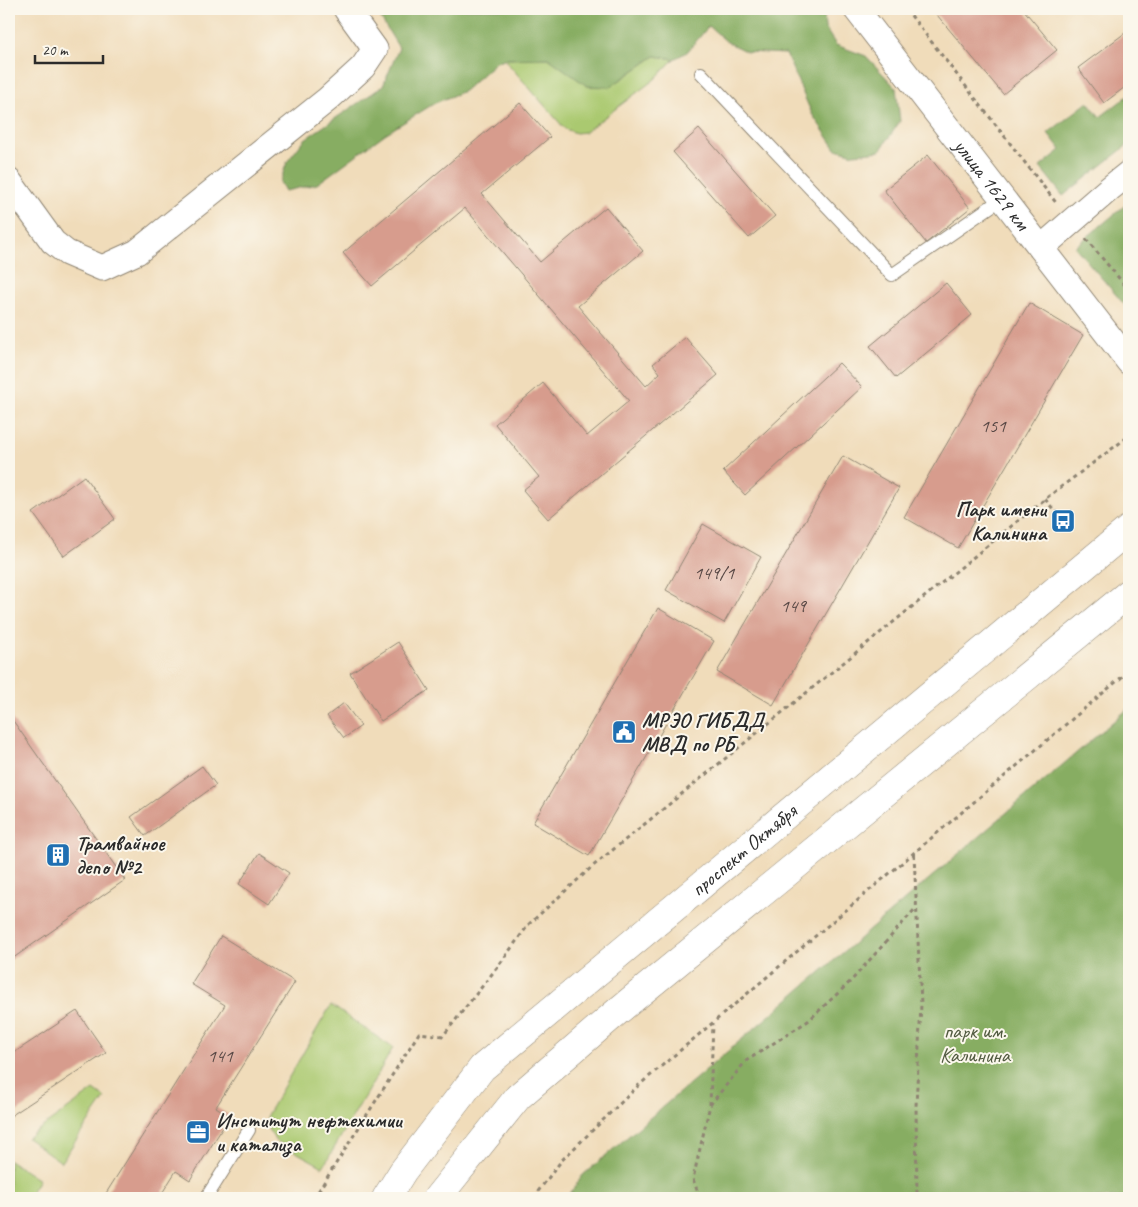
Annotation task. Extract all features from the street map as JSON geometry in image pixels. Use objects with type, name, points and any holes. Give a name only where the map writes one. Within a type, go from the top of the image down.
[{"type":"main road","name":"проспект Октября","points":[[386,1198],[403,1171],[482,1068],[1129,529]]},
{"type":"main road","points":[[437,1198],[518,1097],[618,1011],[1129,593]]},
{"type":"street","points":[[9,181],[52,242],[67,253],[102,268],[137,252],[328,99],[363,67],[374,50],[346,9]]},
{"type":"street","name":"улица 1629 км","points":[[856,9],[1129,362]]},
{"type":"street","points":[[1041,248],[1129,174]]},
{"type":"lane","points":[[702,73],[892,275],[1003,198]]},
{"type":"lane","points":[[206,1198],[248,1130]]},
{"type":"path","points":[[906,9],[1071,222],[1129,290]]},
{"type":"path","points":[[314,1198],[419,1033],[443,1036],[530,924],[593,866],[1045,499],[1129,436]]},
{"type":"path","points":[[1045,499],[1063,521]]},
{"type":"path","points":[[533,1198],[562,1160],[638,1086],[1129,670]]},
{"type":"path","points":[[914,853],[921,1004],[916,1106],[917,1198]]},
{"type":"path","points":[[710,1105],[746,1061],[808,1021],[844,987],[917,908]]},
{"type":"path","points":[[700,1198],[693,1179],[710,1105],[713,1023]]},
{"type":"green space","points":[[375,9],[824,9],[825,28],[836,45],[866,56],[896,88],[900,121],[880,151],[854,154],[836,149],[812,114],[786,54],[747,52],[727,42],[709,26],[687,52],[674,59],[655,56],[610,87],[587,86],[548,58],[504,59],[496,62],[464,91],[435,103],[385,134],[317,184],[285,191],[280,182],[287,162],[305,139],[383,86],[399,48]]},
{"type":"green space","points":[[655,56],[674,59],[655,79],[585,132],[576,133],[565,129],[504,59],[549,58],[587,86],[610,87]]},
{"type":"green space","points":[[1129,95],[1129,144],[1063,196],[1040,167],[1061,150],[1048,133],[1088,102],[1100,117]]},
{"type":"green space","points":[[1129,202],[1129,310],[1075,247]]},
{"type":"green space","name":"парк им. Калинина","points":[[1129,708],[1129,1198],[567,1198],[583,1175]]},
{"type":"green space","points":[[331,1005],[393,1048],[323,1167],[276,1141],[268,1129],[267,1115]]},
{"type":"green space","points":[[94,1090],[105,1098],[61,1162],[27,1138]]},
{"type":"green space","points":[[9,1160],[39,1180],[27,1198],[9,1198]]},
{"type":"building","points":[[932,9],[1023,9],[1057,50],[1003,94]]},
{"type":"building","points":[[1129,30],[1129,84],[1104,103],[1078,68]]},
{"type":"building","points":[[520,103],[550,137],[482,194],[540,262],[606,207],[643,251],[578,306],[646,386],[660,373],[653,364],[685,337],[718,375],[548,519],[523,490],[539,477],[495,424],[543,383],[587,436],[629,401],[465,208],[372,286],[343,253]]},
{"type":"building","points":[[699,129],[775,216],[749,238],[673,152]]},
{"type":"building","points":[[928,155],[970,208],[926,243],[884,190]]},
{"type":"building","points":[[946,283],[972,315],[896,378],[870,346]]},
{"type":"building","points":[[1029,303],[1083,335],[958,548],[904,517]]},
{"type":"building","points":[[839,363],[862,387],[745,495],[723,471]]},
{"type":"building","points":[[843,456],[899,488],[773,705],[717,672]]},
{"type":"building","points":[[84,476],[115,519],[64,556],[33,513]]},
{"type":"building","points":[[703,524],[761,557],[724,623],[666,590]]},
{"type":"building","name":"МРЭО ГИБДД МВД по РБ","points":[[658,608],[714,641],[589,856],[533,823]]},
{"type":"building","points":[[398,642],[429,690],[381,721],[350,673]]},
{"type":"building","points":[[344,703],[361,726],[344,738],[327,716]]},
{"type":"building","name":"Трамвайное депо №2","points":[[9,715],[125,880],[9,961]]},
{"type":"building","points":[[202,766],[216,785],[145,836],[131,817]]},
{"type":"building","points":[[259,853],[289,873],[269,904],[239,884]]},
{"type":"building","points":[[221,936],[295,982],[216,1107],[230,1116],[190,1180],[176,1171],[159,1198],[103,1198],[225,1005],[191,984]]},
{"type":"building","points":[[77,1011],[106,1053],[9,1117],[9,1056]]},
{"type":"place","name":"Парк имени Калинина","points":[[1063,521]]},
{"type":"place","name":"МРЭО ГИБДД МВД по РБ","points":[[624,732]]},
{"type":"place","name":"Трамвайное депо №2","points":[[58,855]]},
{"type":"place","name":"Институт нефтехимии и катализа","points":[[198,1132]]}]
